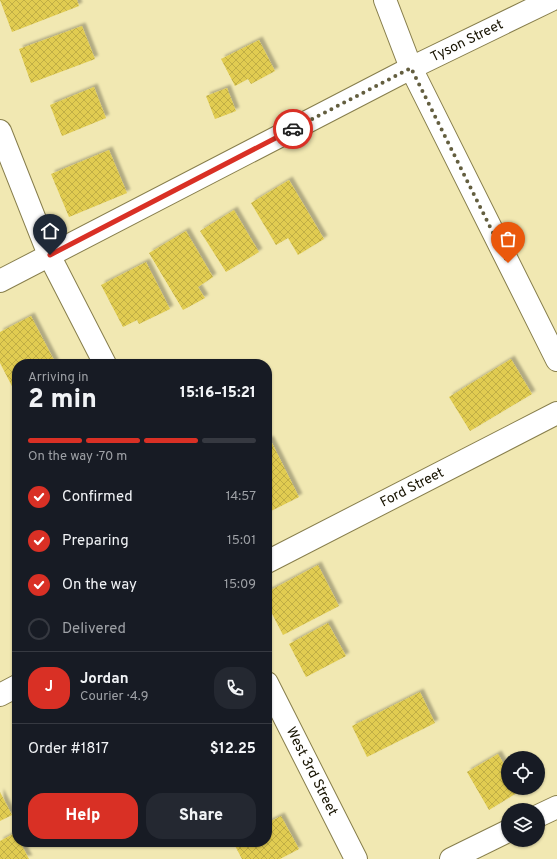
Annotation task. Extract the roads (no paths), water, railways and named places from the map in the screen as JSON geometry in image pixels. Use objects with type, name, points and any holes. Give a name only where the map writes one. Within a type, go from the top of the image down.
[{"type":"street","points":[[385,0],[411,68],[557,360]]},
{"type":"street","name":"Tyson Street","points":[[0,281],[411,68],[551,0]]},
{"type":"street","points":[[0,131],[50,255],[102,359]]},
{"type":"street","name":"Ford Street","points":[[272,559],[557,413]]},
{"type":"street","points":[[0,695],[12,689]]},
{"type":"street","name":"West 3rd Street","points":[[272,693],[356,859]]},
{"type":"street","points":[[545,813],[557,807]]},
{"type":"street","points":[[451,859],[501,834]]}]
